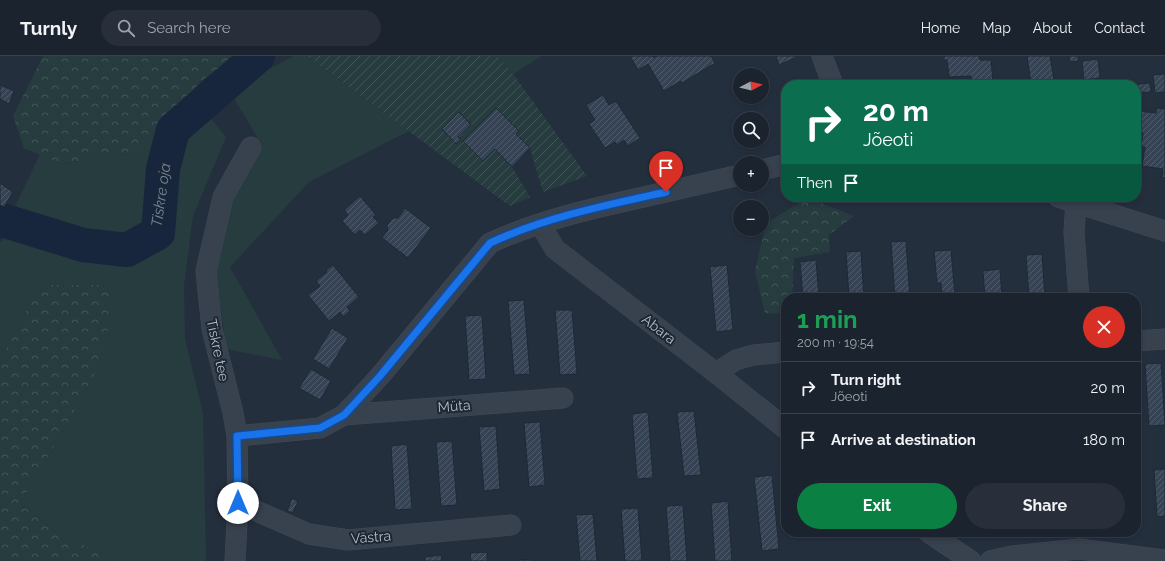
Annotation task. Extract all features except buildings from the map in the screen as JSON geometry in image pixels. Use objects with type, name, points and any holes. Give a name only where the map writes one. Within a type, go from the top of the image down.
[{"type":"street","points":[[822,56],[831,80]]},
{"type":"street","name":"Tiskre tee","points":[[235,561],[238,503],[237,436],[233,413],[212,328],[206,270],[223,197],[251,147]]},
{"type":"street","points":[[769,168],[781,165]]},
{"type":"street","points":[[237,436],[320,428],[344,415],[380,376],[490,243],[510,233],[600,206],[733,177]]},
{"type":"street","points":[[1067,202],[1074,232],[1078,293]]},
{"type":"street","points":[[1073,202],[1165,231]]},
{"type":"street","name":"Abara","points":[[540,224],[555,249],[781,425]]},
{"type":"street","points":[[1141,340],[1165,338]]},
{"type":"street","points":[[716,373],[736,360],[753,355],[781,352]]},
{"type":"street","name":"Müta","points":[[344,415],[563,398]]},
{"type":"street","name":"Västra","points":[[238,503],[309,534],[348,540],[511,525]]},
{"type":"street","points":[[935,537],[971,561]]},
{"type":"street","points":[[990,561],[1012,556],[1079,549],[1165,560]]},
{"type":"green space","points":[[43,56],[235,56],[201,81],[140,153],[104,156],[62,164],[24,148],[13,116]]},
{"type":"green space","points":[[294,56],[307,56],[409,131],[309,182],[230,267],[282,360],[226,349],[216,270],[229,202],[262,145],[229,90]]},
{"type":"green space","points":[[307,56],[498,56],[513,74],[587,176],[543,192],[530,148],[516,134],[519,131],[496,108],[463,141],[483,161],[495,149],[512,167],[530,197],[510,206]],"holes":[[[459,113],[471,125],[458,137],[461,140],[456,144],[442,129]]]},
{"type":"green space","points":[[498,56],[542,56],[513,74]]},
{"type":"green space","points":[[190,93],[226,137],[193,216],[184,286],[185,339],[203,413],[206,561],[119,561],[59,534],[20,504],[93,379],[0,361],[0,242],[3,241],[11,215],[40,154],[62,164],[104,156],[140,153]]},
{"type":"green space","points":[[801,202],[818,202],[854,216],[829,235],[830,252],[794,258],[792,293],[781,293],[781,314],[765,313],[755,271],[763,236],[769,236],[769,221]]},
{"type":"green space","points":[[40,285],[109,285],[111,319],[93,379],[20,504],[59,534],[119,561],[0,561],[0,361]]},
{"type":"waterway","name":"Tiskre oja","points":[[0,221],[2,220],[83,245],[127,250],[158,233],[163,169],[173,130],[258,56]]},
{"type":"route","points":[[238,503],[237,436],[320,428],[344,415],[380,376],[490,243],[510,233],[600,206],[666,192]]}]
